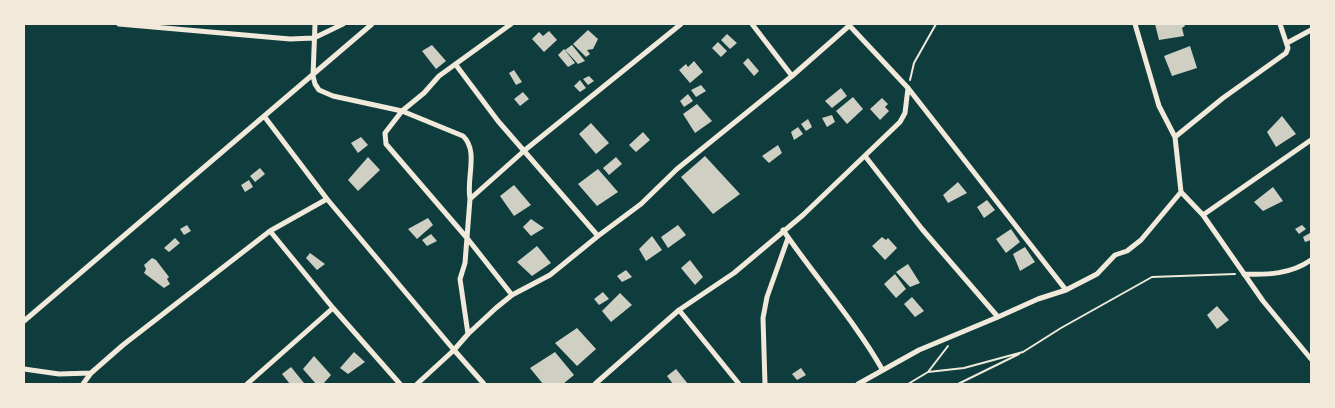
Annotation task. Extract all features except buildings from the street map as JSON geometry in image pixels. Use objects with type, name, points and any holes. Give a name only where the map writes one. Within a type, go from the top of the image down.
[{"type":"street","points":[[118,24],[290,39],[314,38],[343,24]]},
{"type":"street","points":[[315,24],[313,76],[314,84],[320,90],[333,96],[402,111],[447,128],[470,142],[470,199],[465,263],[460,279],[468,334]]},
{"type":"street","points":[[24,321],[372,24]]},
{"type":"street","points":[[511,24],[439,76],[424,93],[402,111],[385,132],[386,144],[467,238],[512,295]]},
{"type":"street","points":[[470,199],[525,150],[682,24]]},
{"type":"street","points":[[752,24],[792,76]]},
{"type":"street","points":[[1135,24],[1159,106],[1175,137],[1181,192],[1203,214],[1244,274],[1311,359]]},
{"type":"street","points":[[1175,137],[1223,98],[1286,53],[1287,43],[1280,24]]},
{"type":"street","points":[[417,384],[454,350],[468,334],[512,295],[550,276],[598,236],[641,204],[677,170],[792,76],[849,25],[908,88],[1066,290]]},
{"type":"street","points":[[1287,43],[1311,30]]},
{"type":"street","points":[[456,64],[498,121],[598,236]]},
{"type":"street","points":[[595,384],[679,310],[734,273],[865,156],[900,122],[905,113],[908,88]]},
{"type":"street","points":[[264,116],[327,199],[484,384]]},
{"type":"street","points":[[1203,214],[1311,140]]},
{"type":"street","points":[[865,156],[922,228],[998,317]]},
{"type":"street","points":[[858,384],[919,350],[1038,299],[1066,290],[1097,274],[1115,255],[1127,251],[1141,240],[1181,192]]},
{"type":"street","points":[[83,384],[91,373],[123,346],[270,232],[327,199]]},
{"type":"street","points":[[783,230],[869,346],[882,369]]},
{"type":"street","points":[[270,232],[400,384]]},
{"type":"street","points":[[765,384],[763,318],[767,297],[788,238]]},
{"type":"street","points":[[1244,274],[1277,274],[1291,270],[1311,260]]},
{"type":"street","points":[[246,384],[334,308]]},
{"type":"street","points":[[679,310],[739,384]]},
{"type":"street","points":[[24,369],[59,374],[91,373]]},
{"type":"path","points":[[908,88],[914,63],[936,24]]},
{"type":"path","points":[[958,384],[1023,352],[1061,328],[1152,277],[1244,274]]},
{"type":"path","points":[[908,384],[928,372],[957,335]]},
{"type":"path","points":[[928,372],[964,368],[1023,352]]}]
